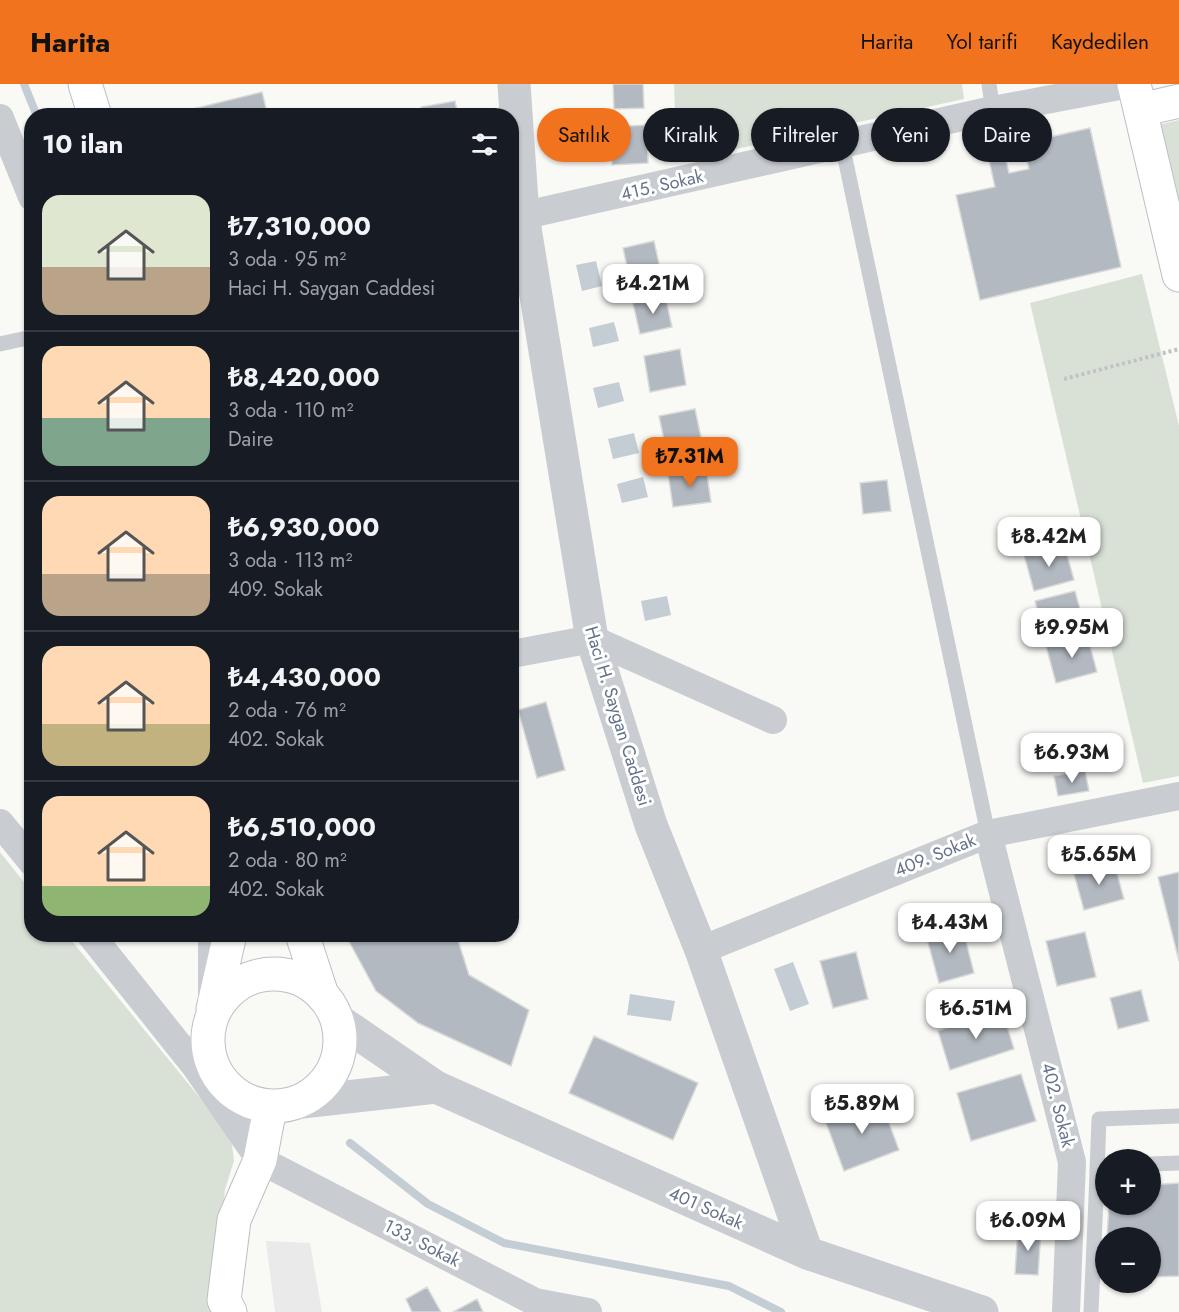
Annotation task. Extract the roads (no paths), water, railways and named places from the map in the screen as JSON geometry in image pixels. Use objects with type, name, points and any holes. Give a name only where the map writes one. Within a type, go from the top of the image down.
[{"type":"main road","points":[[85,84],[92,108]]},
{"type":"main road","points":[[1179,101],[1134,93],[1179,275]]},
{"type":"main road","points":[[228,942],[206,1044],[216,1075],[239,1098],[270,1108],[302,1102],[327,1082],[340,1052],[338,1020],[321,992],[305,942]]},
{"type":"main road","points":[[212,1012],[232,987],[262,973],[294,975],[321,992]]},
{"type":"main road","points":[[226,1308],[234,1220],[260,1160],[270,1108]]},
{"type":"street","name":"Haci H. Saygan Caddesi","points":[[513,84],[514,108]]},
{"type":"street","name":"415. Sokak","points":[[859,139],[991,97],[1134,93]]},
{"type":"street","points":[[0,118],[8,159],[24,184]]},
{"type":"street","name":"415. Sokak","points":[[519,217],[762,162]]},
{"type":"street","name":"Haci H. Saygan Caddesi","points":[[519,223],[592,639],[651,825],[701,950],[807,1253]]},
{"type":"street","points":[[519,653],[592,639],[773,720]]},
{"type":"street","name":"409. Sokak","points":[[701,950],[988,834],[1179,796]]},
{"type":"street","points":[[0,823],[24,852]]},
{"type":"street","name":"402. Sokak","points":[[988,834],[1072,1161],[1066,1312]]},
{"type":"street","points":[[96,942],[196,1067],[260,1160]]},
{"type":"street","points":[[196,1067],[212,1012],[212,942]]},
{"type":"street","name":"401 Sokak","points":[[338,1020],[436,1088],[807,1253],[982,1312]]},
{"type":"street","points":[[302,1102],[436,1088]]},
{"type":"street","name":"133. Sokak","points":[[260,1160],[538,1307],[588,1312]]},
{"type":"lane","points":[[846,162],[988,834]]},
{"type":"lane","points":[[0,344],[24,340]]},
{"type":"lane","points":[[1100,1149],[1099,1119],[1179,1116]]},
{"type":"lane","points":[[1161,1164],[1179,1163]]},
{"type":"lane","points":[[1091,1312],[1099,1215]]},
{"type":"waterway","points":[[24,84],[34,108]]},
{"type":"waterway","points":[[350,1143],[428,1204],[504,1243],[729,1286],[781,1312]]}]
